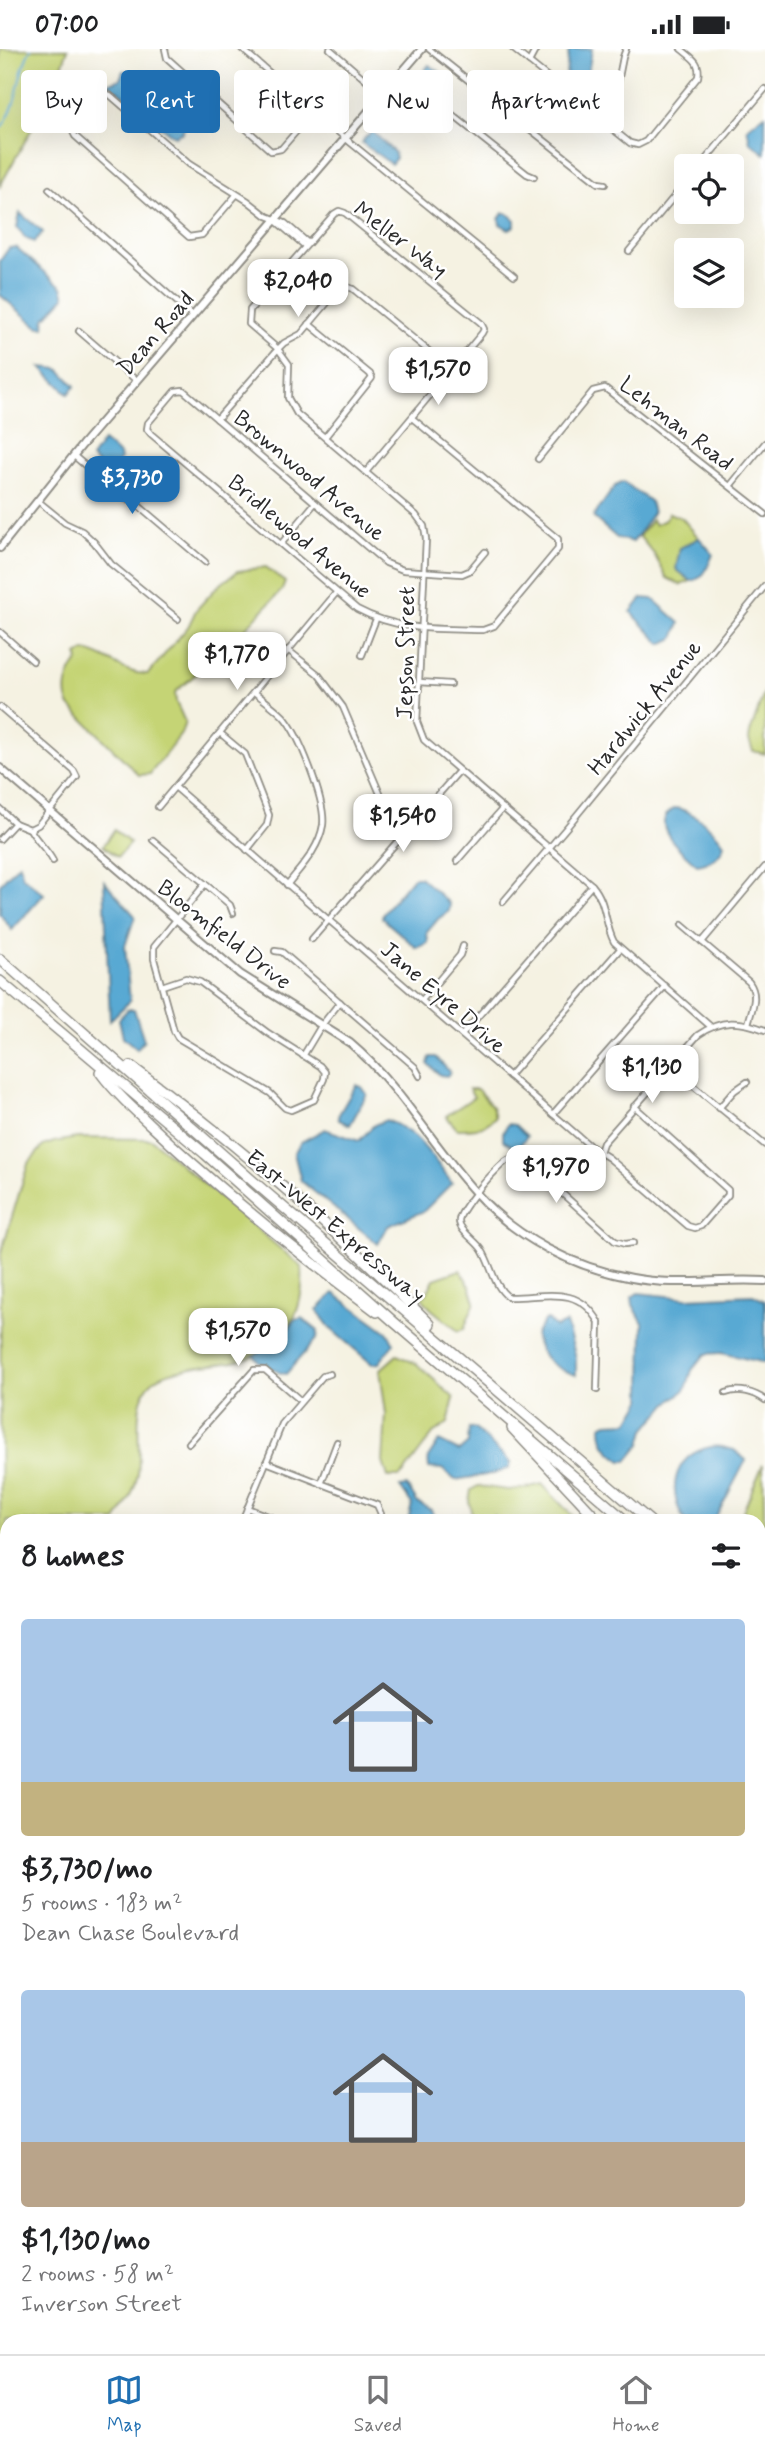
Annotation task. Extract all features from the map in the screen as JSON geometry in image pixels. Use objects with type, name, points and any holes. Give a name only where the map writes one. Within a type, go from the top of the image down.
[{"type":"highway","name":"East-West Expressway","points":[[0,959],[254,1182],[642,1514]]},
{"type":"highway","name":"East-West Expressway","points":[[0,981],[205,1154],[618,1514]]},
{"type":"highway","points":[[105,1050],[193,1112],[316,1216],[431,1325],[440,1340]]},
{"type":"highway","points":[[93,1061],[106,1080],[195,1166],[288,1246],[383,1317],[394,1321]]},
{"type":"highway","points":[[503,1416],[592,1514]]},
{"type":"street","points":[[164,49],[167,58],[234,118]]},
{"type":"street","points":[[242,49],[266,70]]},
{"type":"street","points":[[330,49],[363,78]]},
{"type":"street","name":"Dean Road","points":[[404,70],[422,49]]},
{"type":"street","points":[[429,49],[598,183],[605,184]]},
{"type":"street","points":[[513,49],[539,70]]},
{"type":"street","points":[[529,62],[536,49]]},
{"type":"street","points":[[620,70],[626,49]]},
{"type":"street","points":[[618,133],[630,143],[638,145],[646,141],[698,77],[700,69],[697,61],[681,49]]},
{"type":"street","points":[[710,154],[765,89]]},
{"type":"street","points":[[237,194],[202,235],[189,237],[75,136],[71,123],[95,94],[105,93],[189,163],[237,194],[275,220],[285,223],[306,245]]},
{"type":"street","points":[[453,115],[534,177]]},
{"type":"street","name":"Dean Road","points":[[0,548],[73,455],[363,118]]},
{"type":"street","points":[[251,133],[271,151],[281,149],[295,133]]},
{"type":"street","points":[[339,133],[514,277]]},
{"type":"street","points":[[49,189],[192,316]]},
{"type":"street","points":[[629,251],[674,197]]},
{"type":"street","name":"Meller Way","points":[[278,349],[249,324],[250,310],[339,211],[345,213],[481,323],[484,328],[482,334],[452,370]]},
{"type":"street","points":[[218,419],[278,349],[301,334],[338,290],[345,286],[353,289],[452,370],[366,472]]},
{"type":"street","points":[[309,324],[370,373],[372,378],[325,437]]},
{"type":"street","points":[[79,331],[137,381]]},
{"type":"street","name":"Jepson Street","points":[[278,349],[289,364],[288,398],[297,414],[416,515],[424,526],[426,539],[417,722],[424,740],[592,885],[603,901],[610,934],[620,949],[710,1026]]},
{"type":"street","name":"Lehman Road","points":[[538,459],[590,394],[600,388],[609,391],[765,515]]},
{"type":"street","name":"Brownwood Avenue","points":[[179,389],[218,419],[386,563],[403,571],[462,574],[469,572],[485,552]]},
{"type":"street","name":"Bridlewood Avenue","points":[[179,389],[148,423],[150,434],[336,593],[357,609],[396,625],[483,631],[494,626],[559,545],[558,539],[412,418]]},
{"type":"street","points":[[730,486],[765,443]]},
{"type":"street","points":[[73,455],[205,562]]},
{"type":"street","points":[[37,500],[65,523],[82,531],[111,564],[178,619]]},
{"type":"street","points":[[281,544],[315,503]]},
{"type":"street","name":"Hardwick Avenue","points":[[503,902],[765,586]]},
{"type":"street","points":[[158,807],[336,593]]},
{"type":"street","points":[[362,655],[376,619]]},
{"type":"street","points":[[0,632],[33,661]]},
{"type":"street","points":[[288,650],[318,674],[343,707],[381,796],[412,825]]},
{"type":"street","points":[[419,682],[450,684]]},
{"type":"street","points":[[254,692],[284,717],[298,737],[321,803],[323,825],[315,848],[287,885]]},
{"type":"street","points":[[0,707],[74,771],[77,777],[38,825],[30,829]]},
{"type":"street","points":[[220,733],[244,754],[269,815],[267,825],[247,850]]},
{"type":"street","name":"Bloomfield Drive","points":[[0,768],[254,984],[350,1043],[377,1067],[476,1194],[539,1245],[591,1268],[633,1279],[665,1282],[765,1281]]},
{"type":"street","points":[[312,939],[459,771]]},
{"type":"street","name":"Jane Eyre Drive","points":[[175,787],[553,1114],[688,1226],[701,1226],[728,1195],[728,1190],[634,1106]]},
{"type":"street","points":[[457,861],[503,808]]},
{"type":"street","points":[[0,809],[15,823],[30,829],[53,861]]},
{"type":"street","points":[[0,839],[15,823]]},
{"type":"street","points":[[153,840],[230,905],[233,913]]},
{"type":"street","points":[[702,942],[765,867]]},
{"type":"street","points":[[162,986],[186,978],[200,982],[268,1033],[320,1066],[325,1072],[324,1079],[311,1103],[292,1110],[285,1108],[270,1093],[178,1038],[174,1031],[154,959],[154,947],[205,884]]},
{"type":"street","points":[[462,1035],[592,885]]},
{"type":"street","points":[[682,925],[749,982],[756,996],[748,1024]]},
{"type":"street","points":[[422,1000],[460,955],[463,946]]},
{"type":"street","points":[[509,1076],[620,949]]},
{"type":"street","points":[[275,951],[282,952],[415,1067],[420,1076]]},
{"type":"street","points":[[553,1114],[665,986]]},
{"type":"street","points":[[303,1056],[321,1025],[340,1002]]},
{"type":"street","points":[[587,1172],[598,1158],[603,1143],[634,1106],[690,1042],[710,1026],[733,1022],[765,1030]]},
{"type":"street","points":[[669,1066],[765,1145]]},
{"type":"street","points":[[719,1108],[734,1091],[747,1082]]},
{"type":"street","points":[[597,1390],[599,1322],[596,1316],[568,1295],[508,1297],[501,1292],[482,1250],[459,1222],[462,1213],[476,1194],[502,1164],[518,1159],[526,1161],[615,1241],[633,1243]]},
{"type":"street","points":[[189,1443],[254,1370],[265,1370],[301,1401]]},
{"type":"street","points":[[244,1514],[282,1424],[323,1375],[330,1374]]},
{"type":"street","points":[[726,1393],[733,1390],[749,1392],[765,1400]]},
{"type":"street","points":[[321,1484],[337,1442]]},
{"type":"street","points":[[266,1462],[377,1505],[381,1514]]},
{"type":"street","points":[[247,1507],[264,1514]]},
{"type":"green space","points":[[0,49],[68,49],[61,70],[21,70],[21,133],[29,133],[0,186]]},
{"type":"green space","points":[[669,513],[682,518],[699,538],[680,549],[676,569],[691,581],[681,585],[667,578],[654,554],[639,536],[652,520],[655,525],[665,520]]},
{"type":"green space","points":[[266,567],[285,582],[282,590],[230,645],[175,692],[176,702],[185,722],[181,734],[150,774],[139,775],[70,706],[66,688],[69,676],[79,660],[77,655],[85,651],[93,653],[131,671],[148,674],[188,627],[196,610],[217,587],[238,571]]},
{"type":"green space","points":[[765,690],[765,754],[753,751],[749,740]]},
{"type":"green space","points":[[114,830],[130,843],[118,857],[103,846]]},
{"type":"green space","points":[[469,1089],[477,1089],[492,1106],[495,1117],[478,1127],[457,1129],[446,1116],[474,1097]]},
{"type":"green space","points":[[77,1138],[151,1139],[302,1267],[300,1301],[288,1328],[279,1340],[252,1356],[167,1373],[153,1381],[146,1389],[139,1411],[137,1480],[121,1514],[0,1514],[1,1253],[28,1164],[43,1146]]},
{"type":"green space","points":[[460,1270],[470,1286],[475,1302],[464,1329],[458,1331],[421,1297],[426,1295],[434,1279]]},
{"type":"green space","points":[[397,1355],[417,1364],[454,1398],[448,1423],[433,1434],[403,1474],[399,1477],[388,1477],[383,1462],[386,1414],[380,1370]]},
{"type":"green space","points":[[763,1464],[764,1514],[742,1514]]},
{"type":"green space","points":[[542,1484],[570,1514],[472,1514],[469,1502],[471,1490],[478,1486],[522,1489]]},
{"type":"water","points":[[569,49],[592,49],[588,70],[567,70]]},
{"type":"water","points":[[121,76],[121,93],[109,89],[108,84]]},
{"type":"water","points":[[765,114],[765,154],[750,142],[747,128]]},
{"type":"water","points":[[374,133],[394,152],[396,158],[391,164],[362,143]]},
{"type":"water","points":[[20,213],[43,232],[34,242],[25,238],[17,227]]},
{"type":"water","points":[[503,213],[515,220],[515,226],[509,229],[500,224],[499,219]]},
{"type":"water","points":[[16,247],[62,287],[65,297],[45,318],[44,328],[37,326],[0,295],[0,261],[9,248]]},
{"type":"water","points":[[41,367],[59,369],[75,386],[68,394]]},
{"type":"water","points":[[103,441],[119,454],[120,460],[108,474],[91,458]]},
{"type":"water","points":[[623,482],[650,501],[653,513],[633,542],[617,538],[593,517],[615,486]]},
{"type":"water","points":[[699,538],[713,554],[703,575],[691,581],[676,569],[680,548]]},
{"type":"water","points":[[642,598],[653,599],[680,623],[674,638],[661,644],[631,612]]},
{"type":"water","points":[[676,808],[696,817],[724,844],[714,859],[697,865],[669,837],[664,821],[667,814]]},
{"type":"water","points":[[19,864],[23,877],[44,894],[12,930],[0,914],[0,884]]},
{"type":"water","points":[[413,877],[420,877],[450,904],[449,911],[427,932],[428,943],[417,948],[382,918],[383,913]]},
{"type":"water","points":[[104,881],[135,916],[125,946],[130,1001],[110,1020]]},
{"type":"water","points":[[128,1009],[134,1009],[144,1040],[137,1049],[123,1037],[119,1019]]},
{"type":"water","points":[[430,1057],[436,1057],[450,1072],[447,1076],[440,1075],[428,1064]]},
{"type":"water","points":[[356,1085],[362,1087],[367,1094],[350,1125],[339,1120],[338,1116]]},
{"type":"water","points":[[386,1120],[416,1138],[452,1183],[424,1211],[388,1226],[378,1244],[301,1181],[294,1153],[301,1142],[325,1129],[359,1141],[374,1125]]},
{"type":"water","points":[[508,1124],[515,1125],[527,1136],[517,1149],[503,1140],[503,1132]]},
{"type":"water","points":[[334,1293],[387,1332],[394,1343],[379,1363],[372,1364],[331,1329],[317,1310]]},
{"type":"water","points":[[638,1293],[687,1298],[753,1295],[765,1301],[765,1363],[721,1353],[705,1354],[692,1370],[686,1389],[667,1404],[645,1430],[641,1444],[627,1461],[622,1461],[606,1447],[601,1426],[607,1423],[629,1422],[642,1400],[643,1323],[633,1305],[632,1297]]},
{"type":"water","points":[[302,1318],[318,1331],[317,1338],[286,1374],[259,1362],[254,1355],[282,1339],[295,1320]]},
{"type":"water","points":[[547,1320],[555,1327],[566,1323],[576,1357],[576,1375],[555,1366],[540,1350],[535,1335]]},
{"type":"water","points":[[469,1428],[475,1429],[511,1463],[509,1468],[492,1474],[455,1480],[442,1469],[429,1468],[428,1458],[439,1441],[459,1451],[468,1443]]},
{"type":"water","points":[[718,1446],[734,1450],[746,1460],[718,1514],[682,1514],[675,1496],[678,1472],[692,1454]]},
{"type":"water","points":[[407,1486],[417,1502],[433,1514],[410,1514],[412,1504],[400,1487]]},
{"type":"waterway","points":[[0,129],[15,100],[22,69],[31,49]]}]
